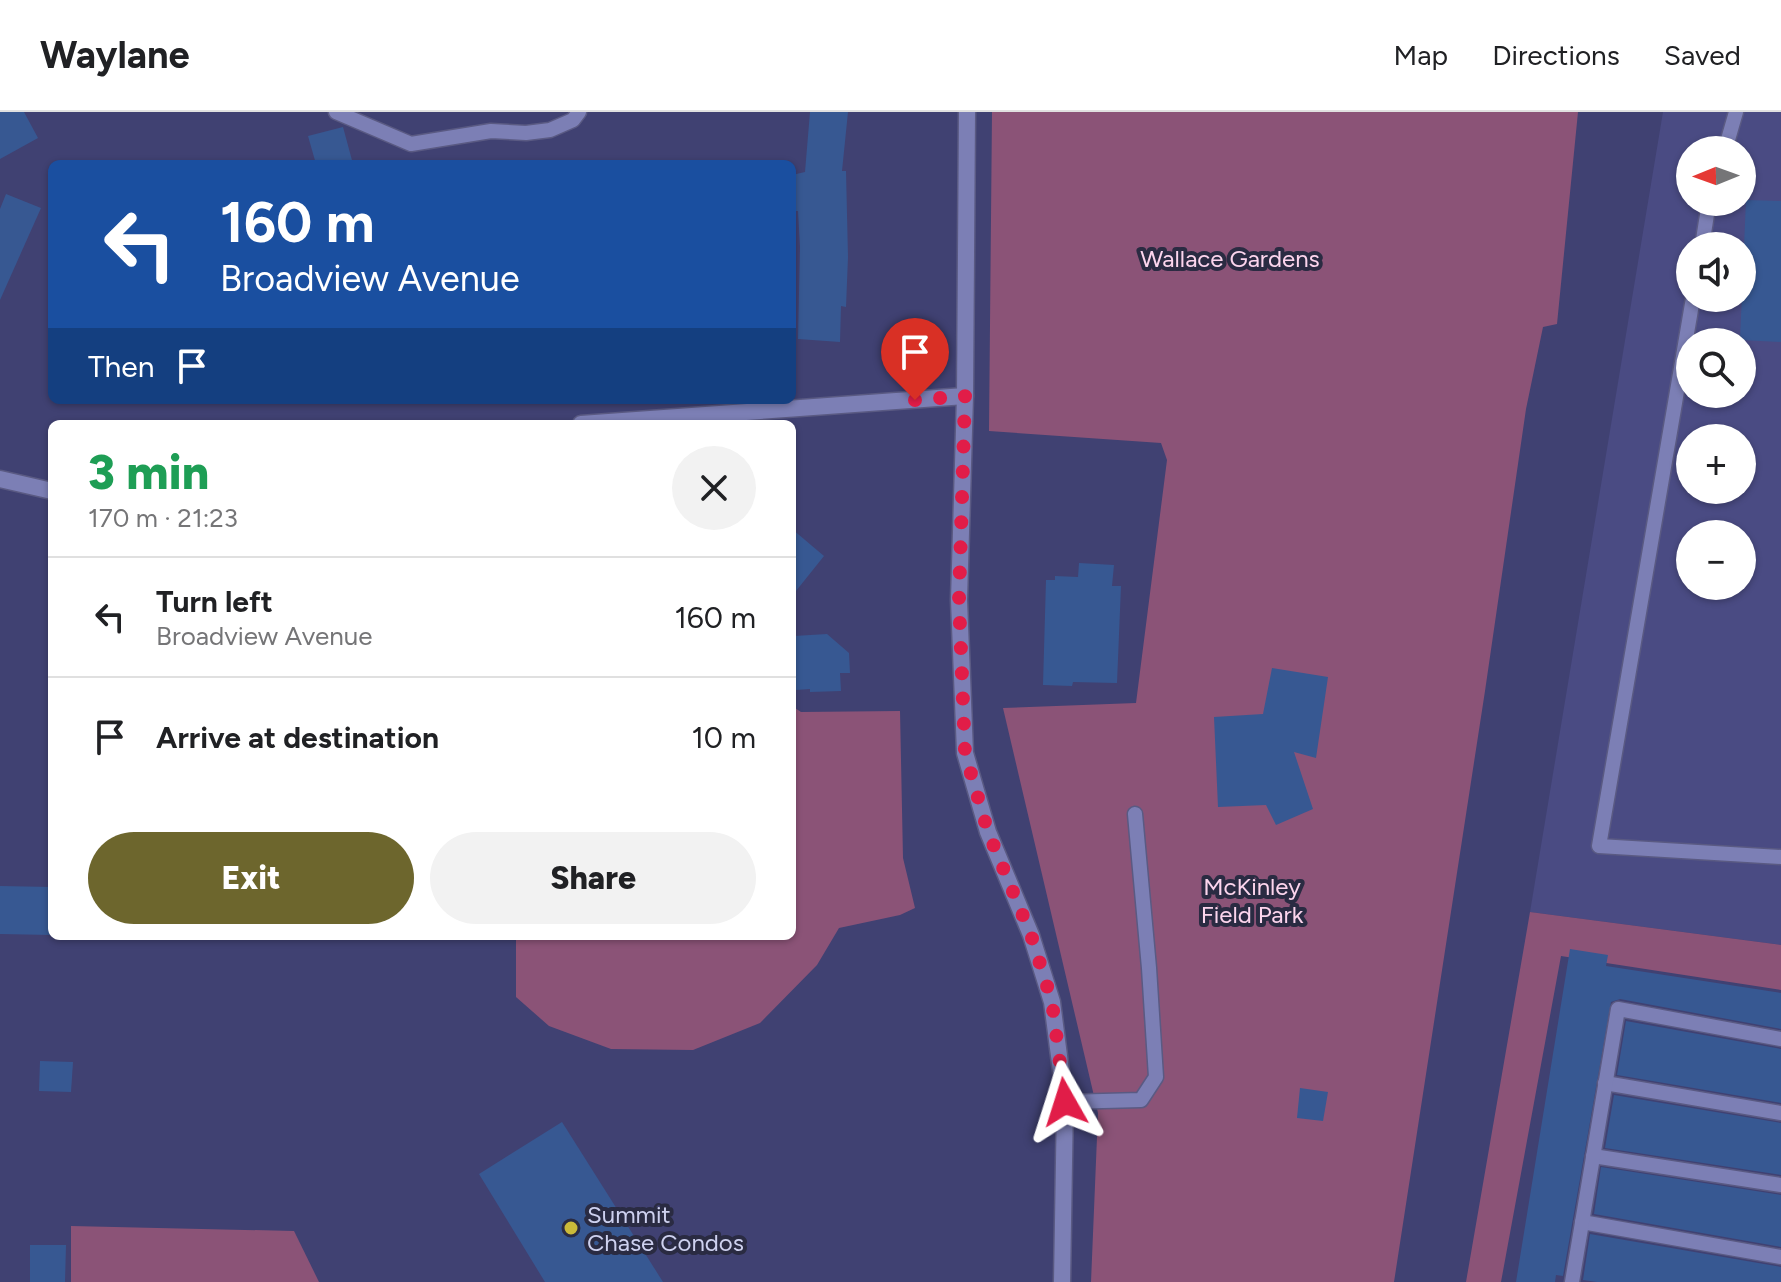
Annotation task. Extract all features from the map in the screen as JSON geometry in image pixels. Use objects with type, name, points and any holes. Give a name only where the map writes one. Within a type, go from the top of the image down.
[{"type":"street","points":[[967,112],[965,396],[959,600],[965,753],[988,832],[1031,935],[1052,1002],[1065,1102],[1062,1282]]},
{"type":"street","points":[[636,420],[965,396]]},
{"type":"street","points":[[0,479],[48,490]]},
{"type":"lane","points":[[336,112],[411,144],[491,131],[526,133],[550,130],[573,120],[579,112]]},
{"type":"lane","points":[[1729,136],[1736,112]]},
{"type":"lane","points":[[1691,312],[1599,846],[1781,857]]},
{"type":"lane","points":[[1065,1102],[1141,1100],[1156,1077],[1135,814]]},
{"type":"lane","points":[[1572,1282],[1618,1009],[1781,1039]]},
{"type":"lane","points":[[1605,1083],[1781,1113]]},
{"type":"lane","points":[[1593,1156],[1781,1185]]},
{"type":"lane","points":[[1582,1222],[1781,1257]]},
{"type":"shaded area","points":[[1663,112],[1781,112],[1781,945],[1530,912]]},
{"type":"green space","points":[[992,112],[1578,112],[1557,324],[1543,327],[1526,409],[1394,1282],[1091,1282],[1098,1113],[1003,708],[1136,703],[1167,460],[1161,443],[989,431]]},
{"type":"green space","points":[[796,709],[801,712],[900,711],[903,858],[915,908],[900,915],[839,928],[817,965],[760,1023],[693,1050],[611,1049],[549,1026],[516,997],[516,940],[796,940]]},
{"type":"green space","points":[[1530,912],[1781,945],[1781,990],[1561,956],[1501,1282],[1466,1282]]},
{"type":"green space","points":[[71,1226],[294,1231],[319,1282],[71,1282]]},
{"type":"building","points":[[0,112],[24,112],[38,138],[0,159]]},
{"type":"building","points":[[810,112],[848,112],[842,171],[846,171],[848,257],[846,307],[841,306],[840,342],[798,339],[800,247],[796,174],[805,172]]},
{"type":"building","points":[[343,127],[352,160],[315,160],[308,136]]},
{"type":"building","points":[[6,194],[41,208],[0,300],[0,209]]},
{"type":"building","points":[[1756,200],[1781,201],[1781,342],[1756,341],[1756,328],[1741,328],[1741,312],[1756,312],[1756,232],[1745,232],[1745,216],[1756,216]]},
{"type":"building","points":[[796,532],[824,556],[796,591]]},
{"type":"building","points":[[1079,563],[1114,565],[1112,586],[1121,586],[1117,683],[1043,685],[1046,580],[1055,580],[1055,576],[1078,577]]},
{"type":"building","points":[[827,634],[849,653],[850,673],[840,673],[841,691],[796,690],[796,636]]},
{"type":"building","points":[[1272,668],[1328,677],[1316,758],[1294,752],[1313,809],[1276,825],[1266,805],[1218,807],[1214,717],[1263,714]]},
{"type":"building","points":[[0,886],[48,887],[48,935],[0,934]]},
{"type":"building","points":[[1570,949],[1608,955],[1606,966],[1781,993],[1781,1029],[1620,999],[1611,1002],[1563,1276],[1556,1275],[1555,1282],[1516,1282]]},
{"type":"building","points":[[1626,1021],[1781,1049],[1781,1103],[1617,1075]]},
{"type":"building","points":[[40,1061],[73,1062],[71,1092],[39,1091]]},
{"type":"building","points":[[1300,1088],[1328,1092],[1323,1121],[1297,1118]]},
{"type":"building","points":[[1614,1095],[1781,1123],[1781,1175],[1605,1148]]},
{"type":"building","name":"Summit Chase Condos","points":[[562,1122],[663,1282],[545,1282],[479,1174]]},
{"type":"building","points":[[1601,1167],[1781,1195],[1781,1247],[1594,1214]]},
{"type":"building","points":[[1590,1234],[1781,1267],[1781,1282],[1583,1280]]},
{"type":"building","points":[[30,1245],[66,1245],[65,1282],[30,1282]]},
{"type":"place","name":"Summit Chase Condos","points":[[571,1228]]},
{"type":"route","points":[[915,400],[965,396],[959,600],[965,753],[988,832],[1031,935],[1052,1002],[1065,1102]]},
{"type":"park label","name":"Wallace Gardens","points":[[1230,258]]},
{"type":"park label","name":"McKinley Field Park","points":[[1252,900]]}]
